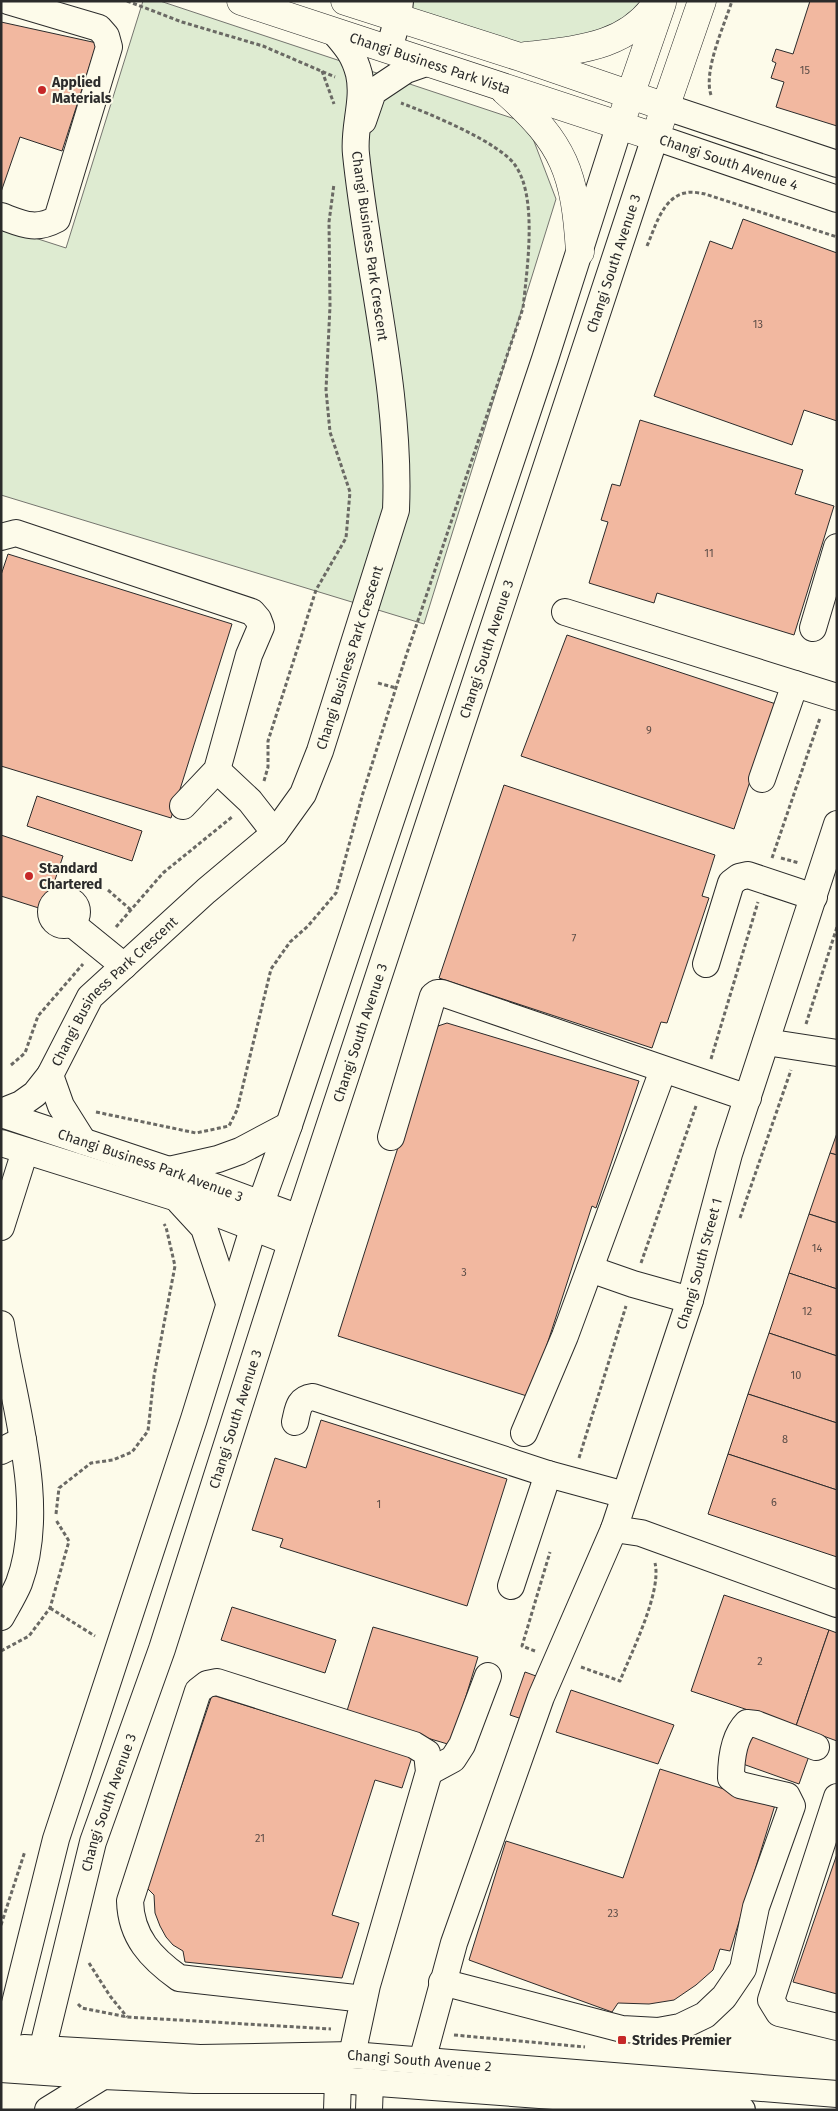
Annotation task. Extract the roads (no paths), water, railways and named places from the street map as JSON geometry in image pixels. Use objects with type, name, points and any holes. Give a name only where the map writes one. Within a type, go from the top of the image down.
[{"type":"main road","name":"Changi Business Park Vista","points":[[241,1],[426,63],[620,124]]},
{"type":"main road","points":[[345,1],[399,10],[520,57],[666,106]]},
{"type":"main road","points":[[520,57],[574,50],[602,44],[622,35],[648,16],[658,1]]},
{"type":"main road","points":[[620,124],[663,1]]},
{"type":"main road","name":"Changi South Avenue 3","points":[[655,137],[702,1]]},
{"type":"main road","points":[[498,85],[545,130],[557,148],[570,178],[577,210],[580,252]]},
{"type":"main road","name":"Changi South Avenue 4","points":[[620,124],[655,137]]},
{"type":"street","points":[[1,216],[28,226],[46,225],[57,219],[109,47],[106,36],[99,28],[41,6],[8,1]]},
{"type":"street","points":[[389,50],[399,10]]},
{"type":"street","name":"Changi Business Park Crescent","points":[[1,1113],[21,1104],[35,1094],[50,1074],[90,997],[206,891],[275,833],[303,794],[320,751],[396,510],[396,462],[386,361],[356,151],[366,90],[359,77],[352,53],[334,33]]},
{"type":"street","points":[[366,90],[406,70],[426,63]]},
{"type":"street","points":[[666,106],[837,164]]},
{"type":"street","points":[[2,2055],[56,1839],[191,1428],[261,1202],[289,1126],[580,252],[620,124]]},
{"type":"street","name":"Changi South Avenue 4","points":[[655,137],[837,199]]},
{"type":"street","name":"Changi South Avenue 3","points":[[39,2060],[93,1842],[162,1649],[295,1230],[655,137]]},
{"type":"street","points":[[1,536],[16,533],[252,612],[261,626],[249,655],[217,770],[183,806]]},
{"type":"street","points":[[813,628],[837,547]]},
{"type":"street","points":[[565,612],[832,695]]},
{"type":"street","points":[[762,779],[795,684]]},
{"type":"street","points":[[217,770],[250,801],[275,833]]},
{"type":"street","name":"Changi South Street 1","points":[[422,2061],[454,1942],[541,1697],[614,1530],[690,1300],[713,1208],[837,824]]},
{"type":"street","points":[[706,964],[731,883],[739,876],[748,875],[814,897]]},
{"type":"street","points":[[71,923],[124,966]]},
{"type":"street","points":[[391,1137],[433,996],[437,993],[442,993],[748,1098]]},
{"type":"street","points":[[766,1042],[837,1053]]},
{"type":"street","points":[[524,1433],[565,1336],[663,1070]]},
{"type":"street","name":"Changi Business Park Crescent","points":[[50,1074],[61,1106],[82,1141]]},
{"type":"street","name":"Changi Business Park Avenue 3","points":[[1,1113],[261,1202],[295,1230]]},
{"type":"street","points":[[169,1170],[240,1151],[289,1126]]},
{"type":"street","points":[[1,1227],[13,1147]]},
{"type":"street","name":"Changi Business Park Avenue 3","points":[[13,1147],[177,1198],[254,1228],[295,1230]]},
{"type":"street","points":[[177,1198],[204,1228],[229,1303]]},
{"type":"street","points":[[590,1269],[633,1284],[690,1300]]},
{"type":"street","points":[[1,1324],[12,1445],[28,1485],[29,1536],[19,1583],[1,1617]]},
{"type":"street","points":[[295,1422],[300,1403],[305,1398],[313,1397],[560,1477],[625,1495]]},
{"type":"street","points":[[511,1586],[560,1477]]},
{"type":"street","points":[[614,1530],[641,1533],[837,1604]]},
{"type":"street","points":[[429,1772],[452,1759],[462,1745],[488,1676]]},
{"type":"street","points":[[352,2055],[364,1999],[429,1772],[427,1753],[414,1744],[217,1682],[207,1684],[198,1691],[130,1901],[130,1914],[135,1928],[147,1951],[158,1963],[180,1978],[364,1999]]},
{"type":"street","points":[[442,1982],[622,2029],[658,2031],[680,2027],[705,2015],[724,1997],[742,1969],[756,1907],[792,1806],[787,1796],[740,1785],[731,1778],[731,1766],[740,1730],[747,1723],[756,1724],[816,1747]]},
{"type":"street","points":[[837,1797],[771,2000],[779,2013],[837,2027]]},
{"type":"street","name":"Changi South Avenue 2","points":[[2,2055],[39,2060],[103,2076],[194,2080],[338,2080],[742,2110]]},
{"type":"street","name":"Changi South Avenue 2","points":[[39,2060],[352,2055],[795,2100],[837,2094]]},
{"type":"street","points":[[48,2110],[103,2076]]},
{"type":"street","points":[[337,2110],[338,2080]]},
{"type":"street","points":[[368,2110],[370,2082]]},
{"type":"place","name":"Applied Materials","points":[[42,90]]},
{"type":"place","name":"Standard Chartered","points":[[29,876]]},
{"type":"place","name":"Strides Premier","points":[[622,2040]]}]
